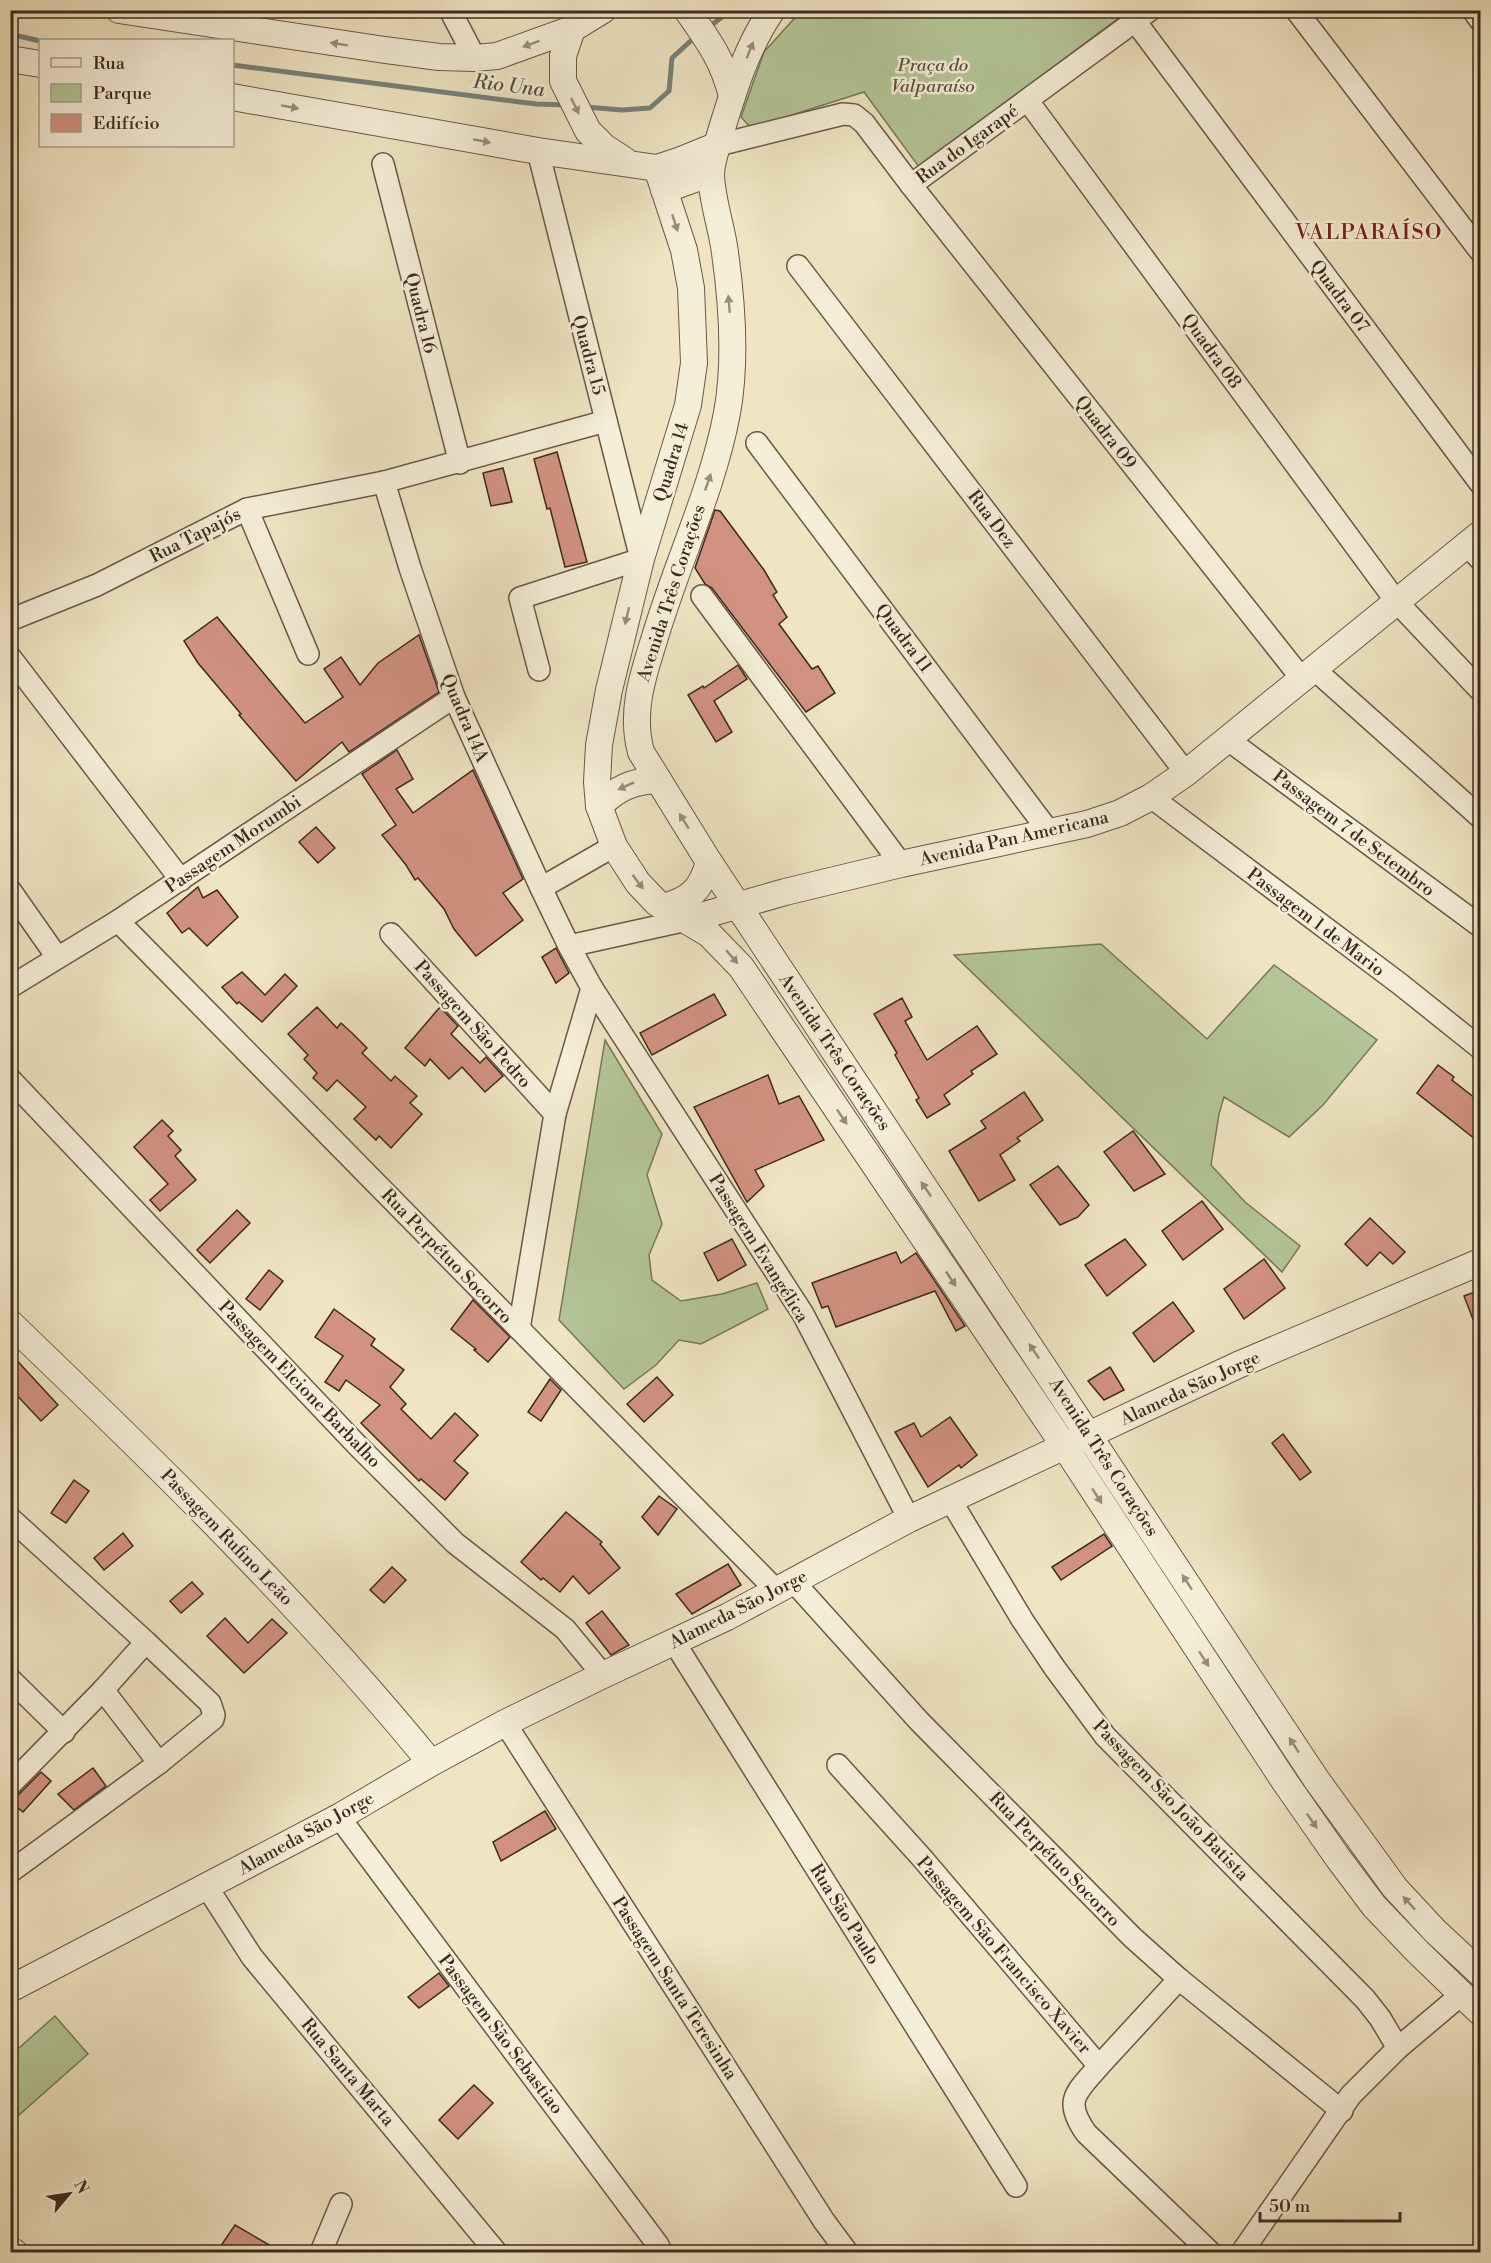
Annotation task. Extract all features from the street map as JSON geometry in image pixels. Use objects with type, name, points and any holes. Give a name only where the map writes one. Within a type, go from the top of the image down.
[{"type":"street","points":[[119,10],[439,57],[497,56],[572,29],[603,10]]},
{"type":"street","points":[[450,10],[475,57]]},
{"type":"street","points":[[687,10],[717,54],[726,73],[732,96]]},
{"type":"street","name":"Avenida Três Corações","points":[[772,10],[756,33],[732,96],[711,173],[726,268],[730,311],[731,372],[727,411],[720,447],[665,602],[641,684],[636,716],[637,737],[641,752],[709,862],[1316,1779],[1395,1888],[1480,1973]]},
{"type":"street","points":[[1296,10],[1480,251]]},
{"type":"street","points":[[1473,10],[1480,20]]},
{"type":"street","name":"Rua do Igarapé","points":[[718,145],[843,114],[854,115],[864,123],[910,185],[1142,16]]},
{"type":"street","name":"Quadra 07","points":[[1142,16],[1480,483]]},
{"type":"street","points":[[572,29],[563,56],[563,81],[588,131],[604,147],[660,179],[711,173]]},
{"type":"street","points":[[10,59],[39,64]]},
{"type":"street","points":[[234,97],[538,152],[627,162]]},
{"type":"street","name":"Quadra 08","points":[[1028,100],[1403,609],[1480,690]]},
{"type":"street","points":[[660,179],[681,160],[718,145]]},
{"type":"street","name":"Quadra 15","points":[[538,152],[641,559]]},
{"type":"street","name":"Quadra 16","points":[[383,164],[460,463]]},
{"type":"street","name":"Quadra 14","points":[[641,559],[688,405],[694,363],[691,288],[684,250],[660,179]]},
{"type":"street","name":"Quadra 09","points":[[910,185],[1314,675],[1480,817]]},
{"type":"street","name":"Rua Dez","points":[[798,266],[1186,773]]},
{"type":"street","name":"Rua Tapajós","points":[[10,620],[97,585],[247,509],[384,482],[606,422]]},
{"type":"street","name":"Quadra 11","points":[[757,442],[1050,833]]},
{"type":"street","name":"Quadra 14A","points":[[384,482],[410,568],[454,697],[569,946]]},
{"type":"street","points":[[247,509],[308,654]]},
{"type":"street","name":"Avenida Pan Americana","points":[[569,946],[687,920],[785,892],[901,864],[1050,833],[1120,813],[1151,797],[1186,773],[1227,739],[1403,609],[1476,546]]},
{"type":"street","points":[[539,670],[520,598],[641,559]]},
{"type":"street","name":"Avenida Três Corações","points":[[641,559],[609,690],[599,745],[597,782],[599,806],[614,846],[638,883],[664,908],[687,920],[721,944],[741,967],[1065,1447],[1285,1782],[1331,1848],[1374,1906],[1480,2012]]},
{"type":"street","points":[[702,596],[901,864]]},
{"type":"street","points":[[10,657],[181,880]]},
{"type":"street","name":"Passagem Morumbi","points":[[10,987],[181,880],[454,697]]},
{"type":"street","name":"Passagem 7 de Setembro","points":[[1227,739],[1480,926]]},
{"type":"street","points":[[599,806],[625,785],[642,780],[658,780]]},
{"type":"street","name":"Passagem 1 de Mario","points":[[1151,797],[1400,984],[1480,1048]]},
{"type":"street","points":[[541,888],[614,846]]},
{"type":"street","points":[[664,908],[682,902],[695,892],[705,878],[709,862]]},
{"type":"street","points":[[10,890],[57,957]]},
{"type":"street","name":"Rua Perpétuo Socorro","points":[[118,921],[519,1329],[785,1586],[1132,1937],[1179,1979],[1342,2111]]},
{"type":"street","name":"Passagem São Pedro","points":[[391,934],[555,1114]]},
{"type":"street","name":"Passagem Evangélica","points":[[569,946],[592,988],[803,1314],[909,1519]]},
{"type":"street","points":[[519,1329],[555,1114],[592,988]]},
{"type":"street","name":"Passagem Elcione Barbalho","points":[[10,1079],[357,1445],[455,1543],[565,1629],[603,1675]]},
{"type":"street","name":"Alameda São Jorge","points":[[10,1989],[339,1817],[431,1763],[506,1723],[727,1617],[909,1519],[1238,1365],[1480,1262]]},
{"type":"street","name":"Passagem Rufino Leão","points":[[10,1323],[168,1474],[278,1588],[381,1702],[431,1763]]},
{"type":"street","name":"Passagem São João Batista","points":[[951,1501],[1030,1630],[1105,1736],[1365,1999],[1380,2018],[1398,2048]]},
{"type":"street","points":[[10,1518],[146,1642],[214,1709],[213,1719],[159,1763],[10,1872]]},
{"type":"street","points":[[10,1785],[64,1732],[146,1642]]},
{"type":"street","name":"Rua São Paulo","points":[[674,1642],[1016,2186]]},
{"type":"street","points":[[10,1679],[64,1732]]},
{"type":"street","points":[[103,1690],[159,1763]]},
{"type":"street","name":"Passagem Santa Teresinha","points":[[506,1723],[824,2222],[847,2253]]},
{"type":"street","name":"Passagem São Francisco Xavier","points":[[838,1765],[922,1858],[1099,2066],[1076,2093],[1073,2108],[1076,2118],[1086,2133],[1210,2253]]},
{"type":"street","name":"Passagem São Sebastiao","points":[[339,1817],[658,2245],[661,2253]]},
{"type":"street","name":"Rua Santa Marta","points":[[207,1887],[252,1957],[496,2253]]},
{"type":"street","points":[[1418,1952],[1435,1930]]},
{"type":"street","points":[[1099,2066],[1179,1979]]},
{"type":"street","points":[[1242,2253],[1351,2095],[1398,2048],[1462,1994]]},
{"type":"street","points":[[321,2253],[342,2204]]},
{"type":"green space","name":"Praça do Valparaíso","points":[[801,11],[1128,11],[919,167],[864,92],[751,128],[741,117],[764,52]]},
{"type":"green space","points":[[1101,944],[1207,1039],[1274,965],[1377,1040],[1323,1105],[1289,1137],[1224,1097],[1211,1165],[1245,1202],[1300,1246],[1282,1272],[954,955]]},
{"type":"green space","points":[[605,1040],[662,1134],[647,1175],[662,1224],[649,1255],[652,1280],[681,1301],[722,1294],[757,1283],[768,1309],[701,1344],[679,1340],[656,1365],[624,1389],[559,1320]]},
{"type":"green space","points":[[55,2016],[88,2054],[11,2122],[11,2055]]},
{"type":"building","points":[[557,452],[587,562],[565,567],[550,508],[547,509],[534,459]]},
{"type":"building","points":[[503,468],[512,502],[491,506],[483,473]]},
{"type":"building","points":[[715,510],[720,511],[764,570],[777,592],[773,595],[787,617],[779,624],[812,669],[818,666],[835,693],[806,712],[712,588],[705,584],[695,568]]},
{"type":"building","points":[[217,617],[305,723],[343,697],[324,669],[341,657],[360,685],[378,663],[419,635],[439,692],[349,752],[342,742],[296,781],[239,715],[241,714],[198,663],[184,641]]},
{"type":"building","points":[[738,665],[747,679],[714,701],[732,732],[716,742],[688,695],[703,686],[704,688]]},
{"type":"building","points":[[397,750],[413,779],[396,789],[413,813],[473,770],[523,879],[503,893],[523,920],[476,956],[454,929],[444,909],[418,878],[415,880],[382,835],[396,825],[362,774]]},
{"type":"building","points":[[316,827],[335,848],[318,863],[299,842]]},
{"type":"building","points":[[198,887],[203,898],[217,890],[238,917],[207,946],[189,928],[182,933],[167,913]]},
{"type":"building","points":[[556,948],[569,973],[556,983],[542,957]]},
{"type":"building","points":[[242,972],[265,995],[285,974],[297,986],[262,1022],[239,1002],[237,1004],[222,987]]},
{"type":"building","points":[[714,994],[726,1015],[652,1055],[640,1033]]},
{"type":"building","points":[[902,998],[912,1017],[905,1021],[927,1060],[977,1026],[997,1054],[971,1071],[973,1074],[944,1095],[950,1104],[927,1118],[916,1100],[919,1098],[895,1055],[897,1053],[874,1014]]},
{"type":"building","points":[[317,1007],[337,1028],[341,1023],[367,1048],[362,1053],[391,1081],[395,1076],[417,1096],[410,1103],[422,1114],[391,1148],[379,1136],[376,1140],[354,1119],[366,1107],[337,1080],[327,1091],[313,1078],[317,1073],[304,1059],[308,1055],[288,1034]]},
{"type":"building","points":[[440,1007],[458,1026],[451,1034],[480,1063],[486,1057],[503,1076],[485,1092],[462,1067],[449,1079],[430,1059],[425,1066],[405,1048]]},
{"type":"building","points":[[1438,1065],[1454,1077],[1452,1080],[1480,1102],[1480,1143],[1417,1093]]},
{"type":"building","points":[[768,1075],[779,1104],[799,1096],[824,1140],[755,1170],[764,1186],[747,1202],[694,1107]]},
{"type":"building","points":[[1024,1092],[1043,1120],[1017,1138],[1020,1141],[1000,1155],[1015,1180],[979,1201],[949,1151],[986,1128],[981,1121]]},
{"type":"building","points":[[162,1120],[173,1131],[168,1136],[181,1150],[175,1156],[196,1180],[160,1211],[150,1200],[168,1184],[134,1147]]},
{"type":"building","points":[[1133,1131],[1165,1174],[1134,1191],[1104,1152]]},
{"type":"building","points":[[1058,1166],[1089,1205],[1078,1217],[1060,1225],[1030,1185]]},
{"type":"building","points":[[1202,1201],[1223,1229],[1183,1260],[1162,1231]]},
{"type":"building","points":[[237,1210],[250,1223],[210,1263],[197,1250]]},
{"type":"building","points":[[1370,1218],[1405,1252],[1393,1264],[1380,1252],[1367,1266],[1345,1244]]},
{"type":"building","points":[[732,1239],[746,1265],[718,1281],[704,1253]]},
{"type":"building","points":[[1125,1239],[1146,1265],[1107,1296],[1085,1265]]},
{"type":"building","points":[[896,1252],[901,1263],[916,1253],[965,1326],[956,1331],[935,1291],[836,1327],[828,1306],[822,1308],[812,1283]]},
{"type":"building","points":[[1264,1259],[1285,1288],[1244,1319],[1224,1289]]},
{"type":"building","points":[[269,1270],[283,1281],[260,1310],[246,1299]]},
{"type":"building","points":[[1480,1290],[1480,1335],[1479,1335],[1464,1296]]},
{"type":"building","points":[[473,1300],[510,1337],[488,1362],[451,1329]]},
{"type":"building","points":[[1173,1302],[1194,1331],[1154,1362],[1133,1333]]},
{"type":"building","points":[[334,1309],[375,1339],[371,1345],[404,1370],[390,1387],[406,1404],[401,1409],[431,1439],[455,1413],[478,1435],[454,1461],[468,1473],[445,1500],[421,1479],[419,1481],[361,1423],[380,1405],[346,1380],[339,1391],[325,1382],[343,1356],[315,1337]]},
{"type":"building","points":[[10,1353],[58,1405],[41,1421],[10,1388]]},
{"type":"building","points":[[1110,1367],[1124,1390],[1104,1400],[1088,1381]]},
{"type":"building","points":[[657,1377],[673,1395],[644,1422],[627,1404]]},
{"type":"building","points":[[550,1379],[561,1390],[541,1421],[528,1412]]},
{"type":"building","points":[[950,1417],[977,1455],[961,1468],[959,1465],[928,1487],[895,1432],[914,1423],[921,1437]]},
{"type":"building","points":[[1283,1434],[1311,1472],[1300,1480],[1272,1443]]},
{"type":"building","points":[[74,1480],[89,1491],[66,1523],[51,1513]]},
{"type":"building","points":[[659,1496],[677,1509],[658,1535],[642,1517]]},
{"type":"building","points":[[566,1512],[602,1542],[600,1544],[620,1568],[589,1594],[573,1576],[560,1592],[543,1578],[541,1580],[521,1562]]},
{"type":"building","points":[[123,1533],[133,1546],[104,1570],[94,1558]]},
{"type":"building","points":[[1104,1534],[1112,1546],[1061,1580],[1052,1567]]},
{"type":"building","points":[[728,1564],[741,1585],[692,1614],[676,1594]]},
{"type":"building","points":[[392,1567],[406,1580],[384,1603],[370,1590]]},
{"type":"building","points":[[192,1582],[203,1594],[181,1613],[170,1601]]},
{"type":"building","points":[[602,1611],[629,1645],[611,1655],[586,1623]]},
{"type":"building","points":[[225,1618],[248,1643],[272,1619],[287,1633],[244,1673],[207,1636]]},
{"type":"building","points":[[93,1768],[106,1786],[74,1810],[58,1794]]},
{"type":"building","points":[[41,1772],[51,1781],[23,1812],[10,1802],[10,1798],[19,1794]]},
{"type":"building","points":[[545,1811],[556,1829],[501,1861],[493,1842]]},
{"type":"building","points":[[439,1973],[449,1986],[419,2008],[408,1997]]},
{"type":"building","points":[[474,2085],[493,2103],[458,2139],[439,2120]]},
{"type":"building","points":[[235,2225],[283,2253],[216,2253]]},
{"type":"waterway","name":"Rio Una","points":[[709,27],[731,10]]},
{"type":"waterway","name":"Rio Una","points":[[10,34],[39,41]]},
{"type":"waterway","name":"Rio Una","points":[[586,107],[622,110],[650,108],[669,91],[672,58],[696,36]]},
{"type":"waterway","name":"Rio Una","points":[[234,65],[536,104],[567,105]]},
{"type":"district","name":"VALPARAÍSO","points":[[1369,232]]}]
